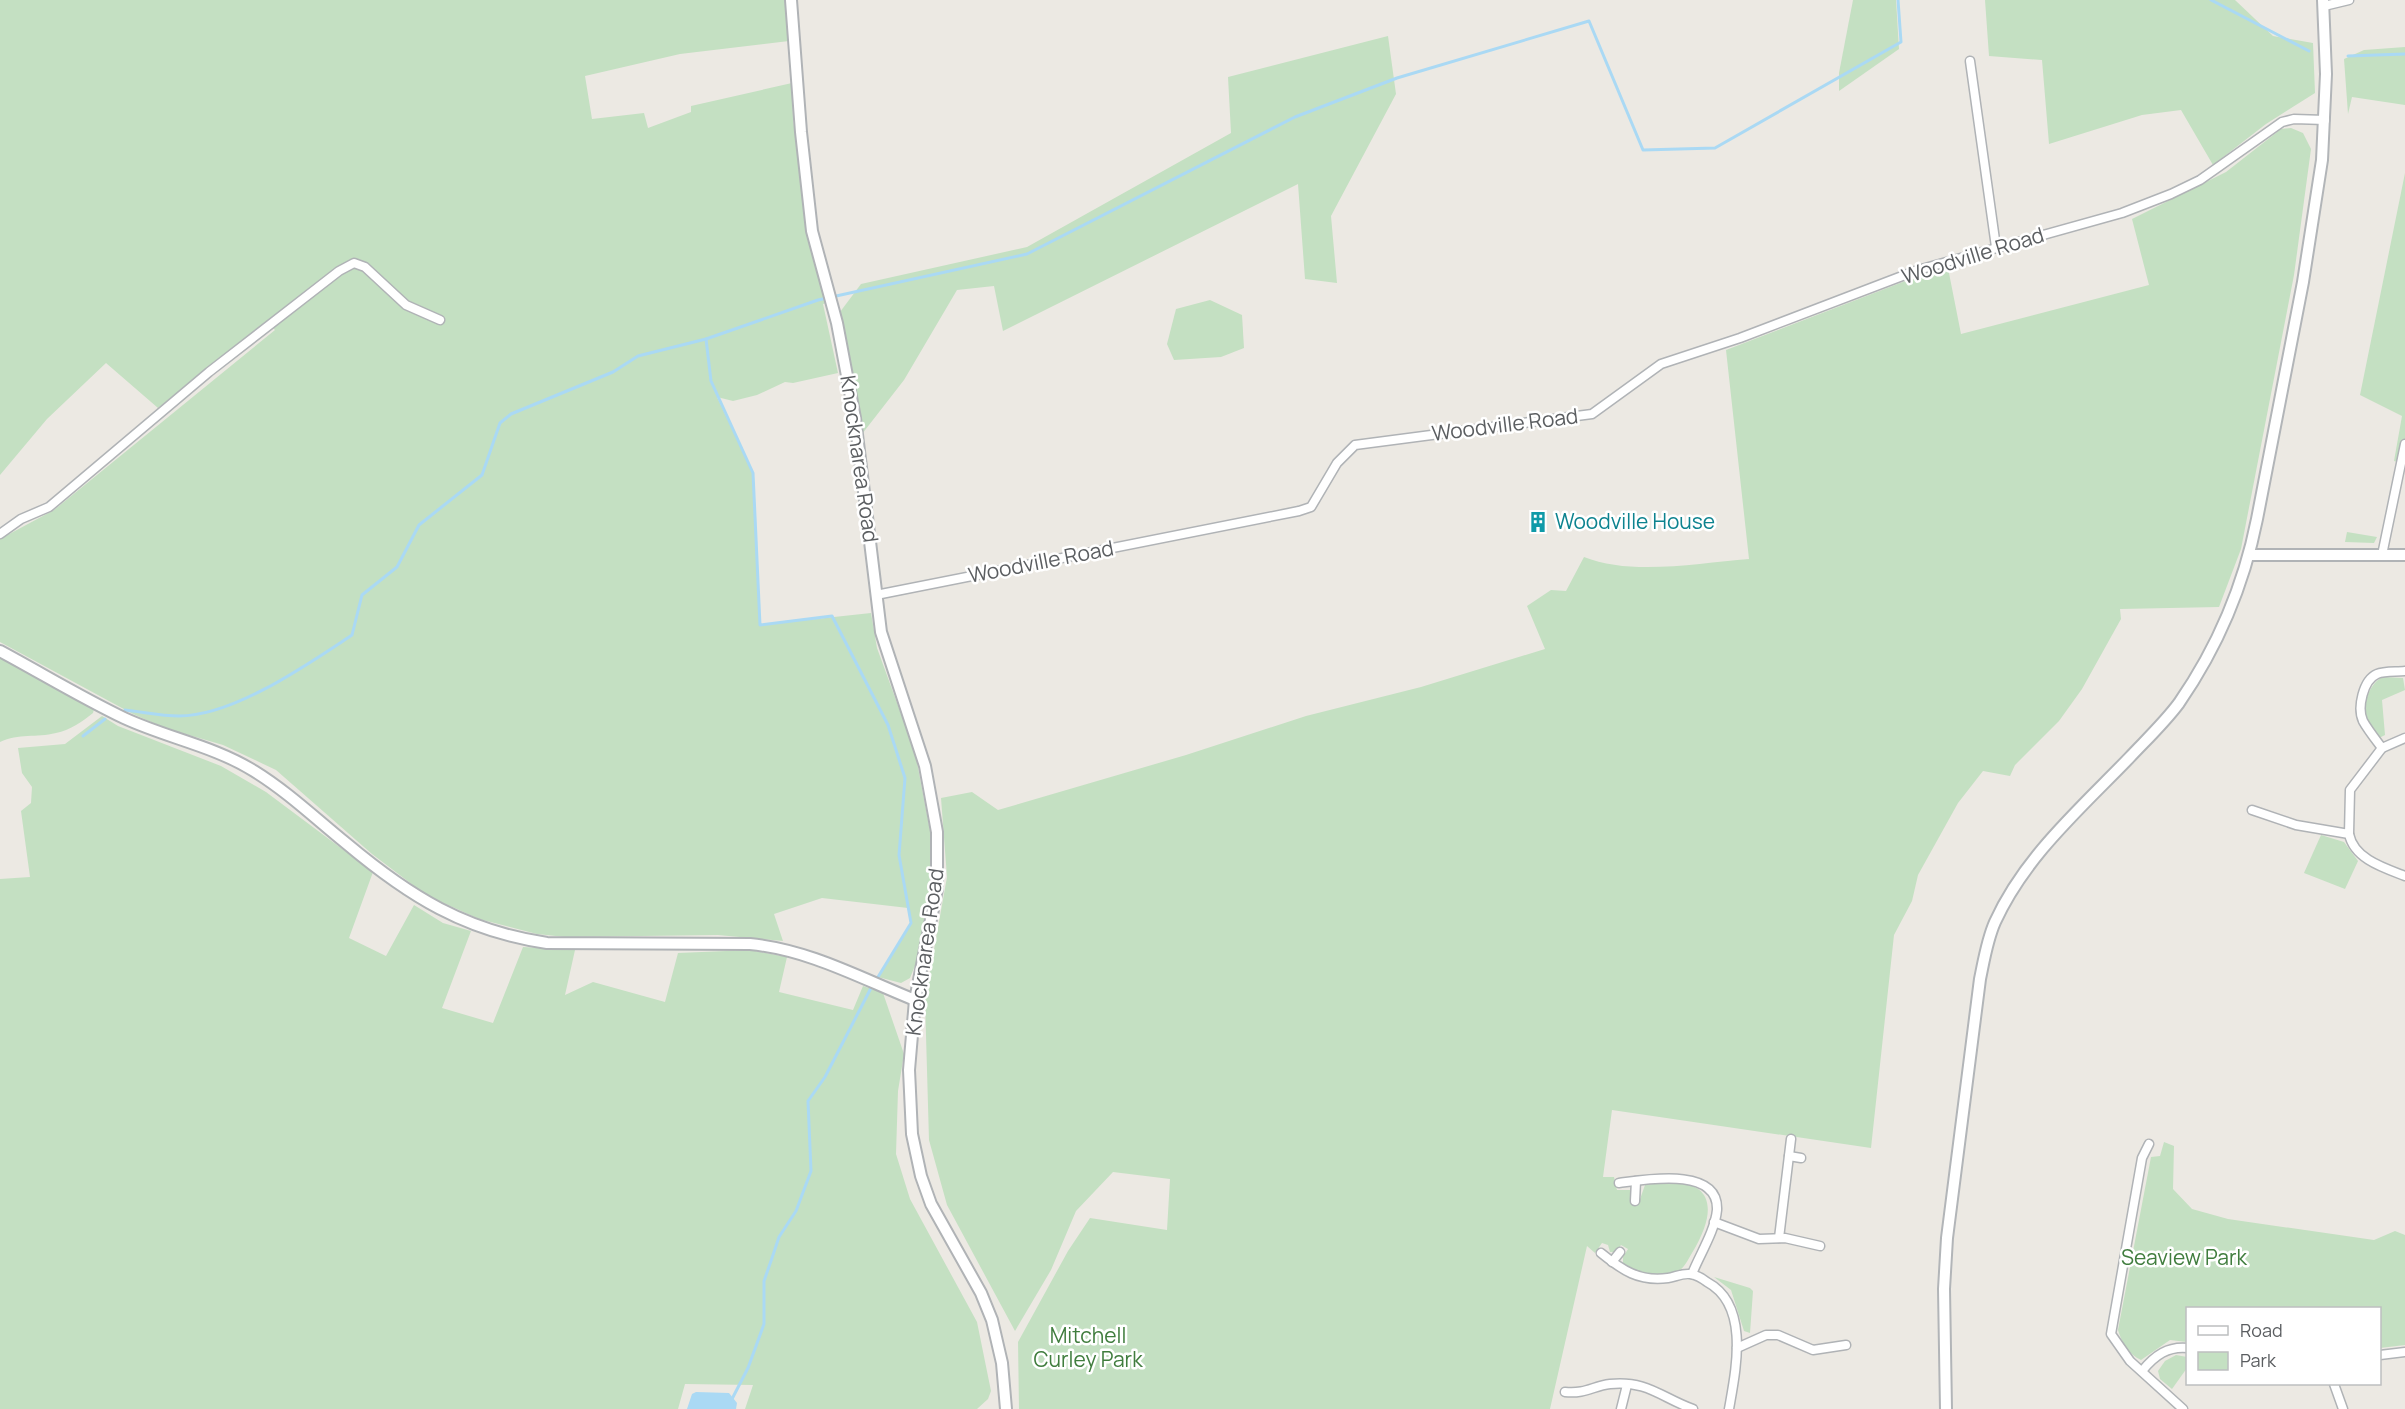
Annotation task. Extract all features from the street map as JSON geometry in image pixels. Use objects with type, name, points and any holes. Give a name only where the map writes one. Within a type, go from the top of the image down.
[{"type":"street","name":"Knocknarea Road","points":[[791,0],[812,231],[833,308],[855,418],[876,595],[886,652],[925,766],[937,832],[937,889],[915,1000],[909,1070],[914,1148],[932,1204],[981,1293],[992,1320],[1002,1363],[1006,1409]]},
{"type":"street","points":[[1946,1409],[1944,1289],[1947,1238],[1980,979],[1995,924],[2017,882],[2050,840],[2178,704],[2220,630],[2250,555],[2304,278],[2317,196],[2325,120],[2324,3],[2349,0]]},
{"type":"street","points":[[1970,61],[1996,247]]},
{"type":"street","name":"Woodville Road","points":[[876,595],[1299,511],[1311,507],[1337,463],[1355,445],[1592,414],[1661,364],[1740,338],[1918,270],[2122,213],[2195,183],[2282,122],[2294,119],[2325,120]]},
{"type":"street","points":[[0,534],[21,519],[49,507],[209,372],[339,271],[354,264],[365,267],[406,305],[440,320]]},
{"type":"street","points":[[2382,555],[2405,444]]},
{"type":"street","points":[[2250,555],[2405,555]]},
{"type":"street","points":[[0,651],[123,718],[212,750],[255,771],[392,880],[448,915],[518,939],[547,943],[750,944],[778,947],[816,958],[915,1000]]},
{"type":"street","points":[[2382,748],[2363,720],[2362,700],[2365,687],[2378,673],[2405,671]]},
{"type":"street","points":[[2405,738],[2382,748],[2350,790],[2349,834],[2360,854],[2373,863],[2405,876]]},
{"type":"street","points":[[2252,810],[2296,825],[2349,834]]},
{"type":"street","points":[[1779,1238],[1791,1139]]},
{"type":"street","points":[[2149,1144],[2140,1168],[2111,1334],[2130,1362],[2183,1409]]},
{"type":"street","points":[[1789,1156],[1801,1158]]},
{"type":"street","points":[[1619,1183],[1665,1178],[1685,1179],[1710,1188],[1716,1197],[1717,1210],[1692,1274]]},
{"type":"street","points":[[1635,1201],[1636,1181]]},
{"type":"street","points":[[1713,1222],[1759,1239],[1779,1238],[1820,1246]]},
{"type":"street","points":[[1612,1262],[1620,1252]]},
{"type":"street","points":[[1601,1253],[1630,1275],[1647,1278],[1692,1274],[1717,1287],[1729,1304],[1736,1327],[1737,1348],[1729,1409]]},
{"type":"street","points":[[1737,1348],[1767,1335],[1778,1335],[1813,1350],[1846,1345]]},
{"type":"street","points":[[2142,1371],[2165,1350],[2175,1347],[2186,1348]]},
{"type":"street","points":[[2381,1355],[2405,1352]]},
{"type":"street","points":[[1565,1392],[1590,1392],[1612,1384],[1652,1388],[1678,1404],[1693,1409]]},
{"type":"street","points":[[1621,1409],[1627,1385]]},
{"type":"street","points":[[2335,1385],[2343,1409]]},
{"type":"green space","points":[[0,0],[787,0],[789,41],[680,54],[585,76],[592,119],[644,113],[648,128],[691,112],[691,106],[792,83],[793,120],[813,258],[827,303],[823,304],[838,373],[793,383],[785,382],[757,395],[733,401],[717,397],[753,473],[760,625],[871,613],[877,648],[915,752],[933,846],[933,890],[919,956],[910,978],[901,983],[878,977],[911,923],[908,908],[822,898],[774,914],[783,941],[718,935],[565,937],[537,934],[479,919],[426,895],[372,854],[276,770],[223,745],[165,728],[133,714],[0,642],[0,539],[54,510],[275,330],[267,322],[158,408],[106,363],[47,419],[0,475]]},
{"type":"green space","points":[[1853,0],[1896,0],[1899,49],[1839,91],[1839,73]]},
{"type":"green space","points":[[1985,0],[2235,0],[2273,36],[2313,43],[2315,93],[2266,124],[2213,165],[2181,110],[2142,115],[2049,144],[2042,60],[1989,56]]},
{"type":"green space","points":[[1388,36],[1396,94],[1331,216],[1337,283],[1305,279],[1298,184],[1003,331],[994,286],[957,290],[904,380],[862,434],[840,312],[861,284],[1027,247],[1231,133],[1228,77]]},
{"type":"green space","points":[[2405,47],[2405,105],[2352,97],[2348,114],[2344,59],[2364,50]]},
{"type":"green space","name":"Mitchell Curley Park","points":[[2291,128],[2303,133],[2311,149],[2294,275],[2241,549],[2219,607],[2120,609],[2121,619],[2082,689],[2059,721],[2015,765],[2010,776],[1983,771],[1958,803],[1918,875],[1912,901],[1894,935],[1871,1148],[1612,1110],[1603,1177],[1614,1177],[1617,1190],[1630,1190],[1631,1202],[1639,1202],[1645,1185],[1666,1182],[1683,1183],[1696,1187],[1704,1195],[1708,1205],[1707,1218],[1702,1234],[1687,1262],[1674,1273],[1654,1275],[1623,1268],[1623,1257],[1628,1249],[1621,1245],[1616,1252],[1610,1252],[1608,1245],[1602,1243],[1595,1253],[1587,1246],[1550,1409],[1019,1409],[1018,1342],[1068,1251],[1090,1218],[1167,1230],[1170,1179],[1113,1172],[1076,1211],[1051,1270],[1015,1331],[947,1205],[929,1140],[925,1000],[947,877],[941,798],[972,792],[998,810],[1186,755],[1306,716],[1421,687],[1545,649],[1527,606],[1551,590],[1566,591],[1584,557],[1602,563],[1643,567],[1749,559],[1726,350],[1934,270],[1948,268],[1961,334],[2149,285],[2132,219],[2226,172],[2281,129]]},
{"type":"green space","points":[[2405,173],[2405,464],[2394,461],[2402,416],[2360,395]]},
{"type":"green space","points":[[1210,300],[1242,315],[1244,348],[1221,357],[1174,360],[1167,344],[1176,309]]},
{"type":"green space","points":[[2347,532],[2377,537],[2374,543],[2345,542]]},
{"type":"green space","points":[[0,658],[88,704],[94,709],[93,713],[61,732],[7,739],[0,742]]},
{"type":"green space","points":[[2383,677],[2403,678],[2405,690],[2382,700],[2385,735],[2379,738],[2370,727],[2365,708],[2372,687]]},
{"type":"green space","points":[[102,716],[118,726],[221,766],[266,792],[373,872],[349,938],[386,956],[414,905],[443,923],[471,931],[442,1008],[493,1023],[523,947],[575,950],[565,995],[593,982],[665,1002],[678,953],[750,950],[787,957],[779,992],[853,1010],[863,986],[883,993],[904,1054],[898,1091],[896,1154],[910,1199],[977,1322],[991,1391],[988,1399],[977,1409],[745,1409],[753,1385],[685,1384],[678,1409],[0,1409],[0,879],[30,877],[21,811],[31,803],[32,787],[22,773],[18,748],[65,744]]},
{"type":"green space","points":[[2321,835],[2344,842],[2358,861],[2345,889],[2304,873]]},
{"type":"green space","name":"Seaview Park","points":[[2164,1142],[2174,1146],[2173,1189],[2192,1209],[2228,1219],[2374,1240],[2395,1231],[2405,1235],[2405,1345],[2381,1348],[2381,1307],[2186,1307],[2186,1342],[2170,1340],[2141,1360],[2132,1355],[2118,1330],[2151,1157],[2160,1156]]},
{"type":"green space","points":[[1714,1277],[1750,1288],[1753,1291],[1750,1333],[1744,1331],[1731,1290]]},
{"type":"green space","points":[[2176,1355],[2186,1357],[2186,1369],[2172,1389],[2160,1379],[2158,1371],[2165,1361]]},
{"type":"water","points":[[696,1392],[729,1393],[737,1403],[736,1409],[687,1409],[692,1394]]},
{"type":"waterway","points":[[125,710],[179,716],[200,714],[223,707],[270,686],[352,635],[362,595],[397,567],[419,525],[482,475],[500,423],[511,414],[613,372],[638,356],[706,339],[818,300],[1027,254],[1295,117],[1397,78],[1589,21],[1643,150],[1715,148],[1901,42],[1898,0]]},
{"type":"waterway","points":[[2211,0],[2309,51]]},
{"type":"waterway","points":[[2348,56],[2405,54]]},
{"type":"waterway","points":[[706,339],[711,381],[753,473],[760,625],[832,616],[888,725],[905,778],[899,855],[911,923],[878,977]]},
{"type":"waterway","points":[[83,736],[105,719]]},
{"type":"waterway","points":[[732,1399],[748,1368],[764,1324],[764,1281],[779,1237],[796,1211],[811,1171],[808,1101],[825,1077],[871,988]]},
{"type":"place","name":"Woodville House","points":[[1538,522]]}]
